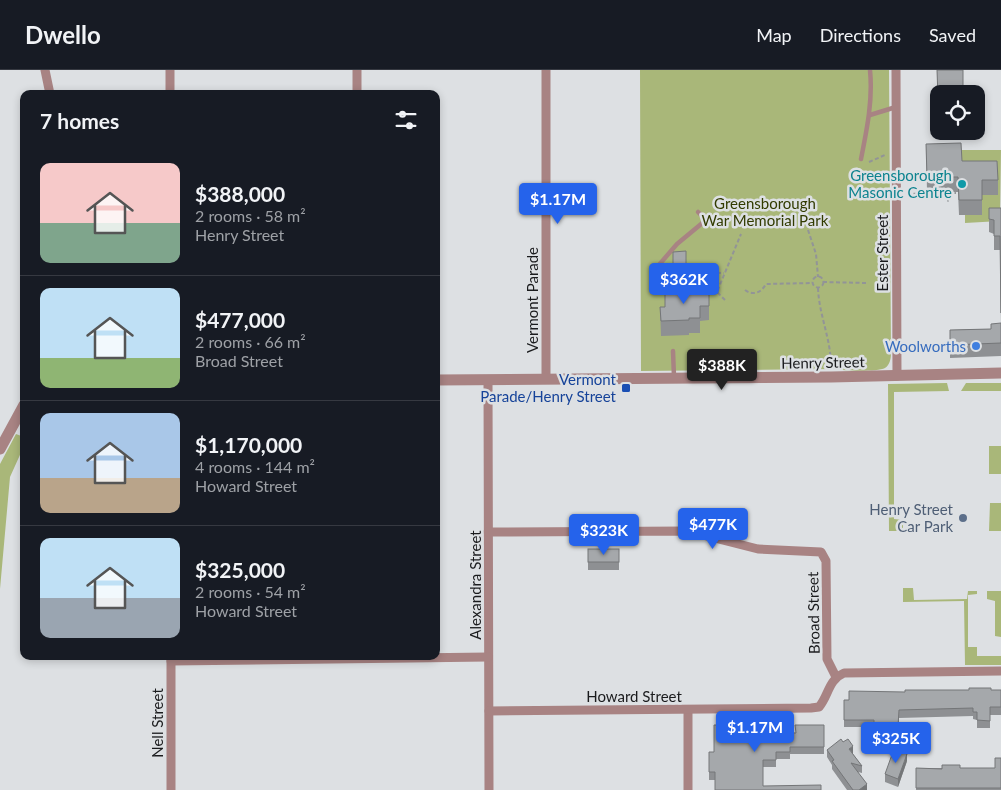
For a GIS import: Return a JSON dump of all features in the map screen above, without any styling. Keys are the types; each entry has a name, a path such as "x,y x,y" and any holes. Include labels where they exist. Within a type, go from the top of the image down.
{"street":[{"path":"45,70 49,90"},
{"path":"170,70 170,90"},
{"path":"357,70 357,90"},
{"name":"Vermont Parade","path":"546,70 546,379"},
{"name":"Ester Street","path":"896,70 897,376"},
{"name":"Henry Street","path":"440,380 674,379 1001,373"},
{"name":"Alexandra Street","path":"488,380 489,790"},
{"path":"0,449 20,412"},
{"name":"Broad Street","path":"488,532 687,531 758,549 821,552 826,561 827,659 836,677"},
{"path":"440,658 488,658"},
{"name":"Nell Street","path":"171,660 171,790"},
{"path":"836,677 849,673 1001,671"},
{"name":"Howard Street","path":"488,711 816,708 822,704 836,677"},
{"path":"688,710 688,790"}],"lane":[{"path":"861,159 870,114 870,70"},
{"path":"870,114 896,107"},
{"path":"698,212 715,225"},
{"path":"654,288 658,266 677,244 706,220"},
{"path":"673,351 674,379"}],"path":[{"path":"866,163 881,156 895,153"},
{"path":"908,194 956,192"},
{"path":"948,193 948,202"},
{"path":"808,230 816,254 818,277"},
{"path":"717,292 741,234"},
{"path":"686,271 724,273"},
{"path":"818,277 822,278 823,282"},
{"path":"812,283 814,278 818,277"},
{"path":"823,282 866,283"},
{"path":"818,288 822,286 823,282"},
{"path":"745,290 750,294 757,293 763,290 766,284 812,283 818,288"},
{"path":"818,288 819,306 826,328 831,359 831,377"},
{"path":"701,293 717,292 725,300"}],"green space":[{"name":"Greensborough War Memorial Park","path":"640,70 889,70 891,353 887,367 861,371 835,369 641,371"},
{"path":"954,150 1001,150 1000,221 965,223 965,215 982,215 982,195 997,195 962,175"},
{"path":"947,383 949,391 894,392 894,519 903,520 903,531 889,531 888,384"},
{"path":"966,383 1001,383 1001,391 961,391"},
{"path":"16,434 20,436 20,455 10,477 0,589 0,464"},
{"path":"989,446 1001,446 1001,474 989,474"},
{"path":"990,503 1001,503 1001,531 989,531"},
{"path":"903,588 913,588 914,600 967,599 968,591 977,591 977,594 968,595 968,647 977,647 977,656 1001,656 1001,665 965,665 964,601 903,602"},
{"path":"987,591 1001,591 1001,637 995,636 995,601 987,599"}],"building":[{"path":"937,70 963,70 963,85 938,85"},
{"path":"961,143 962,161 997,161 998,180 982,180 982,200 959,200 958,177 927,177 926,144"},
{"path":"989,208 1001,208 1001,313 1000,236 994,236 994,220 989,219"},
{"path":"686,251 686,264 694,264 694,273 660,274 660,265 673,264 673,252"},
{"path":"709,289 709,306 700,306 700,318 661,321 660,307 665,307 665,291"},
{"path":"1001,323 1001,343 950,345 950,330 991,329 991,324"},
{"path":"588,549 619,549 619,562 588,562"},
{"path":"969,688 1001,690 1001,707 990,707 990,721 977,720 977,712 973,712 973,708 899,710 898,726 892,726 892,733 874,733 874,720 844,720 844,700 849,700 849,691 905,692 905,690 969,690"},
{"path":"721,718 755,719 755,722 765,722 765,732 796,733 795,725 824,725 824,747 790,747 790,752 776,752 776,760 763,760 763,786 821,785 821,790 715,790 715,772 709,772 709,752 714,752 714,725 721,725"},
{"path":"841,739 843,742 848,739 853,746 849,749 862,766 851,763 867,784 859,790 853,790 832,761 834,760 827,750"},
{"path":"894,749 907,754 898,779 885,774"},
{"path":"995,758 1001,758 1001,788 916,788 916,768 942,769 942,765 960,765 960,768 995,768"}],"place":[{"name":"Greensborough Masonic Centre","path":"962,184"},
{"name":"Woolworths","path":"976,346"},
{"name":"Vermont Parade/Henry Street","path":"626,388"},
{"name":"Henry Street Car Park","path":"963,518"}]}
